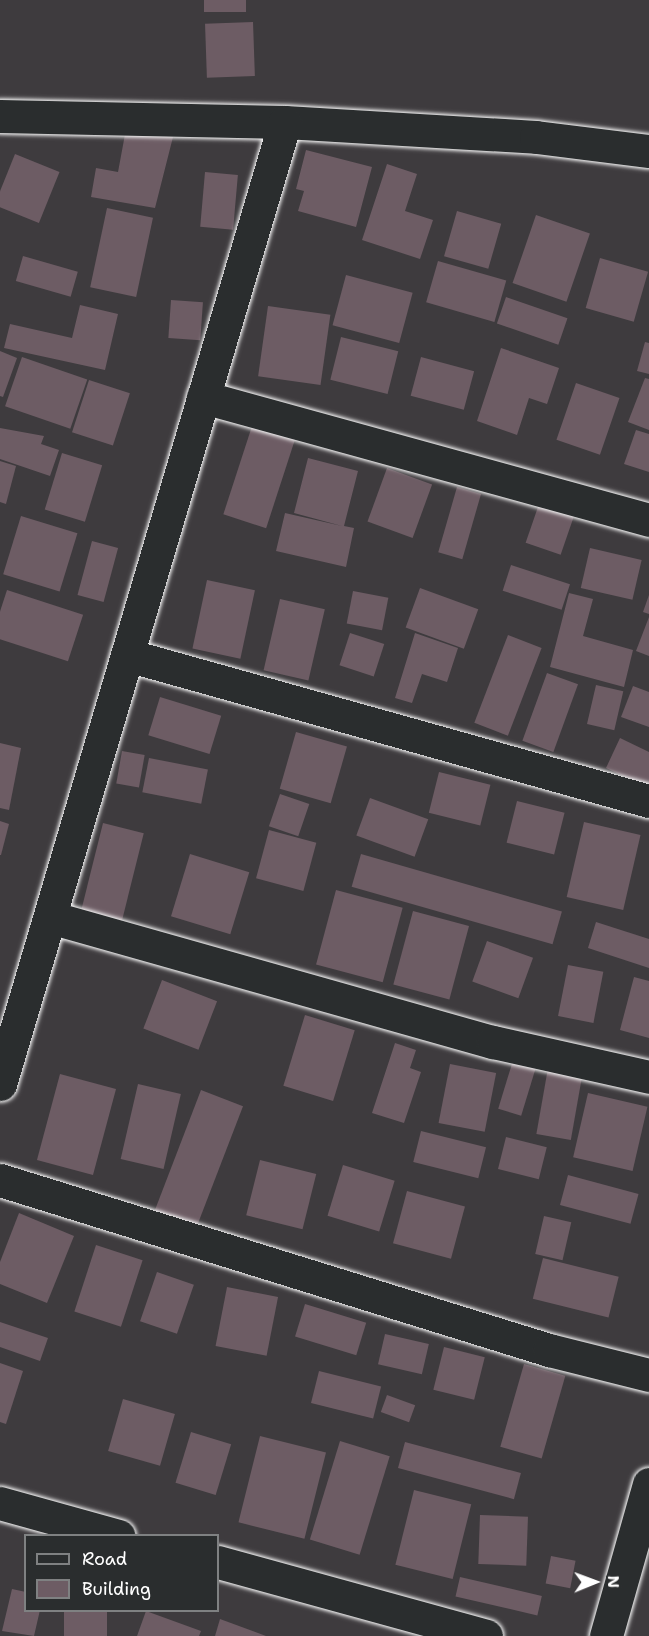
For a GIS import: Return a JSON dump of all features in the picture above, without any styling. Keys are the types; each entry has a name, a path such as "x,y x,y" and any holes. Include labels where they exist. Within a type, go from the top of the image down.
{"street":[{"path":"0,116 285,122 536,137 649,151"},
{"path":"0,1084 285,122"},
{"path":"203,397 649,520"},
{"path":"127,655 649,801"},
{"path":"50,917 493,1042 649,1077"},
{"path":"0,1180 549,1350 649,1375"},
{"path":"606,1636 649,1484"},
{"path":"0,1503 112,1534"},
{"path":"219,1562 486,1636"}],"building":[{"path":"204,0 246,0 246,12 204,12"},
{"path":"253,22 255,76 207,78 205,24"},
{"path":"126,129 173,137 155,208 91,197 96,168 118,172"},
{"path":"306,150 372,167 356,227 298,211 304,191 296,189"},
{"path":"15,154 60,172 39,223 0,207 0,191"},
{"path":"387,164 417,174 405,211 433,220 420,259 362,240"},
{"path":"205,172 238,175 233,230 200,227"},
{"path":"107,208 153,218 136,297 90,287"},
{"path":"457,211 501,224 488,269 444,256"},
{"path":"536,215 590,234 566,302 513,283"},
{"path":"23,256 78,272 71,297 16,281"},
{"path":"600,258 648,272 634,322 586,308"},
{"path":"438,261 506,281 494,322 426,302"},
{"path":"346,275 413,293 399,343 333,325"},
{"path":"506,297 567,318 558,345 497,323"},
{"path":"171,300 203,302 200,340 168,338"},
{"path":"80,305 118,314 105,370 4,348 10,324 72,338"},
{"path":"268,306 330,315 321,385 258,376"},
{"path":"341,337 398,351 388,394 330,380"},
{"path":"645,342 649,343 649,374 637,371"},
{"path":"501,348 559,368 547,404 529,398 517,435 477,421"},
{"path":"0,351 17,358 3,397 0,396"},
{"path":"22,357 87,379 70,429 5,406"},
{"path":"421,357 474,371 464,410 411,396"},
{"path":"645,378 649,379 649,430 628,422"},
{"path":"89,380 130,393 113,446 72,432"},
{"path":"576,383 619,398 600,455 556,440"},
{"path":"253,423 296,437 266,528 223,514"},
{"path":"0,428 44,436 41,444 59,450 50,476 0,459"},
{"path":"636,430 649,434 649,472 624,464"},
{"path":"62,453 102,465 85,522 45,509"},
{"path":"308,458 358,471 344,526 354,528 346,567 276,551 285,513 342,526 294,513"},
{"path":"0,461 16,466 6,504 0,502"},
{"path":"387,468 432,484 413,538 368,522"},
{"path":"457,487 481,494 462,559 438,552"},
{"path":"539,504 574,516 561,555 526,543"},
{"path":"21,516 77,533 60,592 3,574"},
{"path":"92,541 118,548 104,602 78,595"},
{"path":"590,548 642,560 632,600 581,588"},
{"path":"511,565 570,584 562,610 503,591"},
{"path":"207,580 255,590 240,659 192,648"},
{"path":"420,588 478,609 464,649 406,627"},
{"path":"7,590 83,615 68,661 0,639 0,612"},
{"path":"353,591 388,598 382,630 347,623"},
{"path":"569,593 593,599 583,636 633,650 624,687 550,667"},
{"path":"649,595 649,614 643,612"},
{"path":"280,599 325,609 308,680 264,670"},
{"path":"649,617 649,656 636,651"},
{"path":"350,633 384,644 374,676 339,665"},
{"path":"415,633 458,648 447,682 422,674 412,703 395,698"},
{"path":"508,635 542,648 508,736 474,723"},
{"path":"547,673 578,684 553,752 522,741"},
{"path":"596,685 623,691 614,730 587,724"},
{"path":"633,686 649,692 649,727 621,717"},
{"path":"160,697 221,716 210,754 148,735"},
{"path":"296,732 347,747 331,803 280,789"},
{"path":"620,738 649,752 649,788 606,768"},
{"path":"0,743 21,748 9,810 0,808"},
{"path":"122,751 145,755 139,787 116,783"},
{"path":"149,758 208,769 201,804 142,792"},
{"path":"439,772 490,785 480,826 429,813"},
{"path":"280,794 309,804 298,836 269,826"},
{"path":"370,798 428,819 415,857 356,836"},
{"path":"517,801 565,813 554,855 507,843"},
{"path":"0,821 9,824 1,855 0,855"},
{"path":"584,822 641,835 623,910 567,897"},
{"path":"103,823 144,833 120,930 79,920"},
{"path":"269,830 316,843 303,891 256,878"},
{"path":"190,854 249,872 230,934 171,916"},
{"path":"361,854 562,912 553,944 352,887"},
{"path":"336,890 403,908 383,982 316,964"},
{"path":"413,911 469,926 449,999 393,984"},
{"path":"596,922 649,939 649,968 588,948"},
{"path":"487,941 533,958 518,998 472,981"},
{"path":"568,965 603,972 593,1023 558,1016"},
{"path":"634,977 649,981 649,1038 620,1030"},
{"path":"162,980 217,1001 198,1050 143,1029"},
{"path":"305,1015 355,1030 333,1101 283,1086"},
{"path":"395,1043 416,1050 410,1068 421,1072 404,1123 372,1113"},
{"path":"514,1057 537,1064 521,1116 498,1109"},
{"path":"450,1064 496,1073 485,1132 439,1123"},
{"path":"548,1068 582,1074 571,1140 536,1134"},
{"path":"60,1074 116,1089 93,1175 37,1160"},
{"path":"138,1084 181,1094 164,1169 121,1159"},
{"path":"201,1090 243,1106 197,1227 155,1210"},
{"path":"588,1093 647,1107 633,1171 573,1157"},
{"path":"421,1131 486,1147 478,1178 413,1162"},
{"path":"506,1137 547,1147 539,1179 498,1169"},
{"path":"260,1160 316,1174 302,1229 246,1215"},
{"path":"343,1165 395,1181 379,1231 328,1216"},
{"path":"568,1175 639,1194 630,1224 560,1205"},
{"path":"407,1191 465,1207 451,1259 393,1243"},
{"path":"19,1213 74,1236 47,1303 0,1284 0,1262"},
{"path":"544,1216 571,1222 563,1260 535,1254"},
{"path":"96,1245 143,1260 121,1327 74,1312"},
{"path":"543,1258 619,1277 609,1318 533,1299"},
{"path":"157,1272 194,1285 177,1334 140,1321"},
{"path":"227,1287 278,1297 267,1356 216,1346"},
{"path":"305,1304 366,1323 356,1355 295,1337"},
{"path":"0,1322 48,1338 40,1361 0,1347"},
{"path":"385,1334 429,1344 422,1374 378,1364"},
{"path":"444,1347 485,1357 474,1400 433,1390"},
{"path":"0,1363 23,1371 6,1424 0,1422"},
{"path":"524,1364 565,1376 542,1459 500,1447"},
{"path":"319,1371 381,1386 373,1419 311,1403"},
{"path":"387,1395 415,1405 409,1422 381,1412"},
{"path":"123,1399 175,1414 160,1466 108,1451"},
{"path":"191,1432 231,1444 216,1495 176,1483"},
{"path":"260,1436 326,1452 304,1539 238,1522"},
{"path":"340,1441 390,1456 360,1555 310,1539"},
{"path":"405,1442 521,1473 514,1499 398,1468"},
{"path":"414,1490 471,1504 453,1579 395,1565"},
{"path":"480,1515 528,1517 526,1566 478,1564"},
{"path":"551,1556 576,1561 570,1588 546,1583"},
{"path":"460,1577 542,1596 537,1615 456,1596"},
{"path":"12,1589 24,1592 24,1612 40,1612 34,1636 2,1631"},
{"path":"64,1612 107,1612 107,1636 64,1636"},
{"path":"146,1612 201,1631 199,1636 137,1636"},
{"path":"220,1619 266,1636 215,1636"}]}
